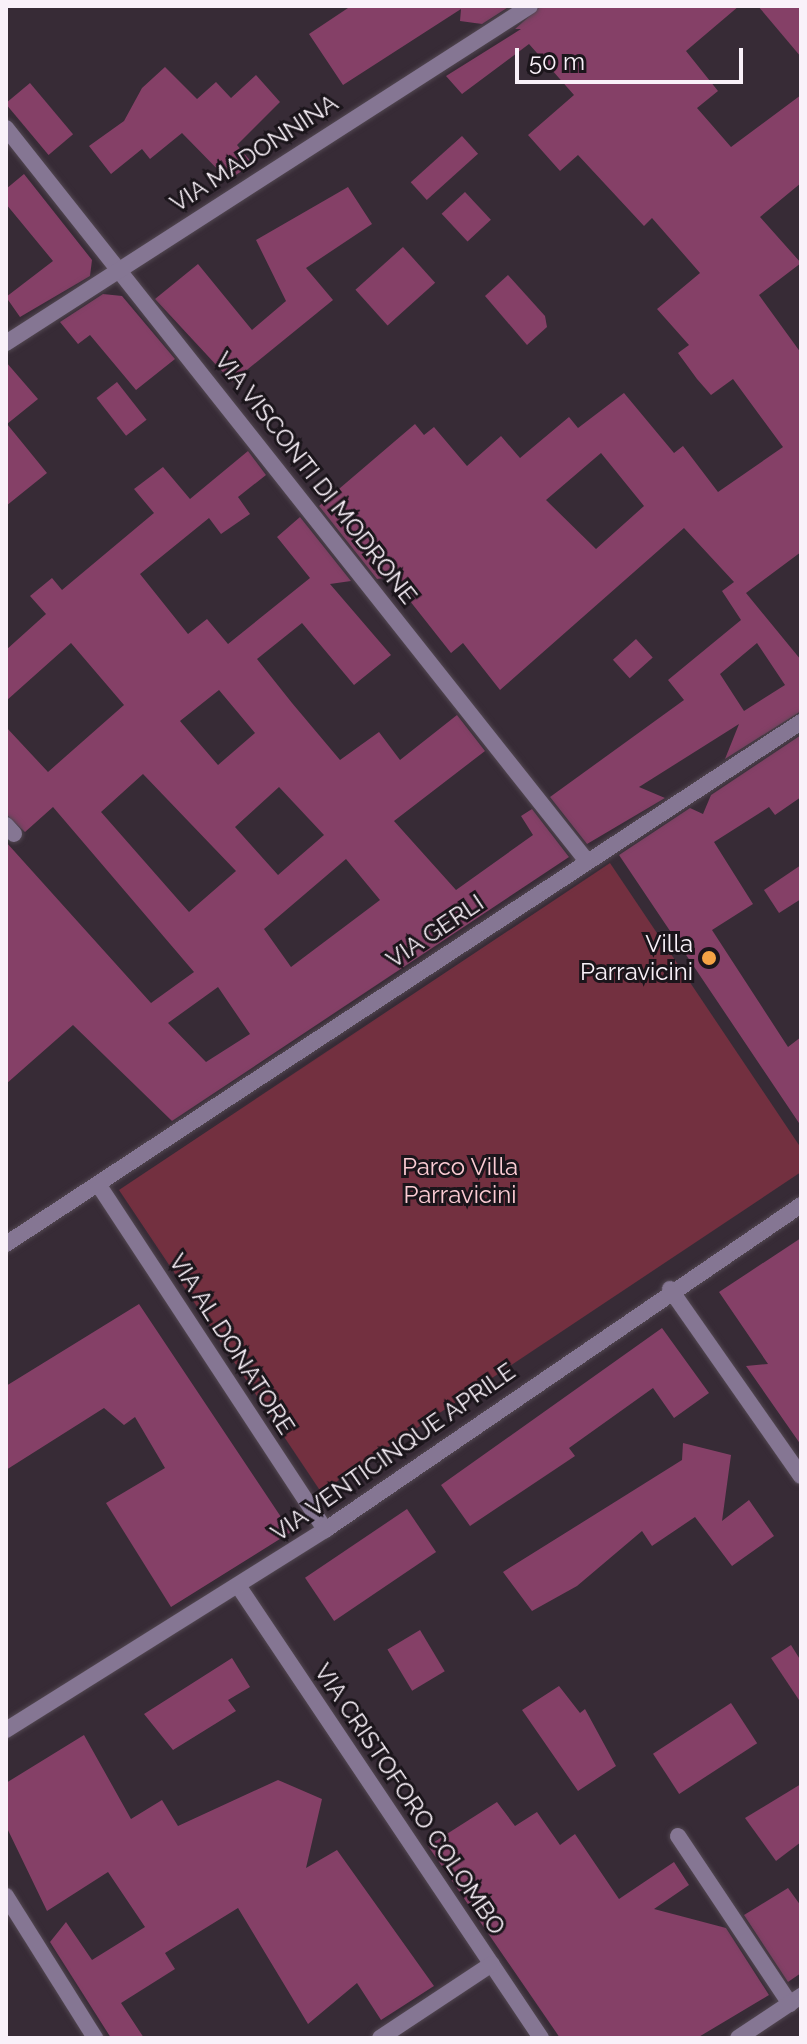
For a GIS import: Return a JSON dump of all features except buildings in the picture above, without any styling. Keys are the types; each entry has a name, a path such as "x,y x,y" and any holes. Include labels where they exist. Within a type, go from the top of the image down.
{"street":[{"name":"VIA MADONNINA","path":"6,343 530,6"},
{"name":"VIA VISCONTI DI MODRONE","path":"6,128 586,860"},
{"name":"VIA GERLI","path":"6,1244 586,860 801,722"},
{"name":"VIA AL DONATORE","path":"98,1184 325,1530"},
{"name":"VIA VENTICINQUE APRILE","path":"6,1730 239,1587 670,1289 801,1205"},
{"path":"670,1289 801,1476"},
{"name":"VIA CRISTOFORO COLOMBO","path":"239,1587 541,2038"},
{"path":"678,1836 795,2000 738,2038"},
{"path":"6,1896 95,2038"},
{"path":"380,2038 492,1964"}],"green space":[{"name":"Parco Villa Parravicini","path":"610,863 801,1148 801,1172 321,1492 119,1190"}],"place":[{"name":"Villa Parravicini","path":"709,958"}]}
